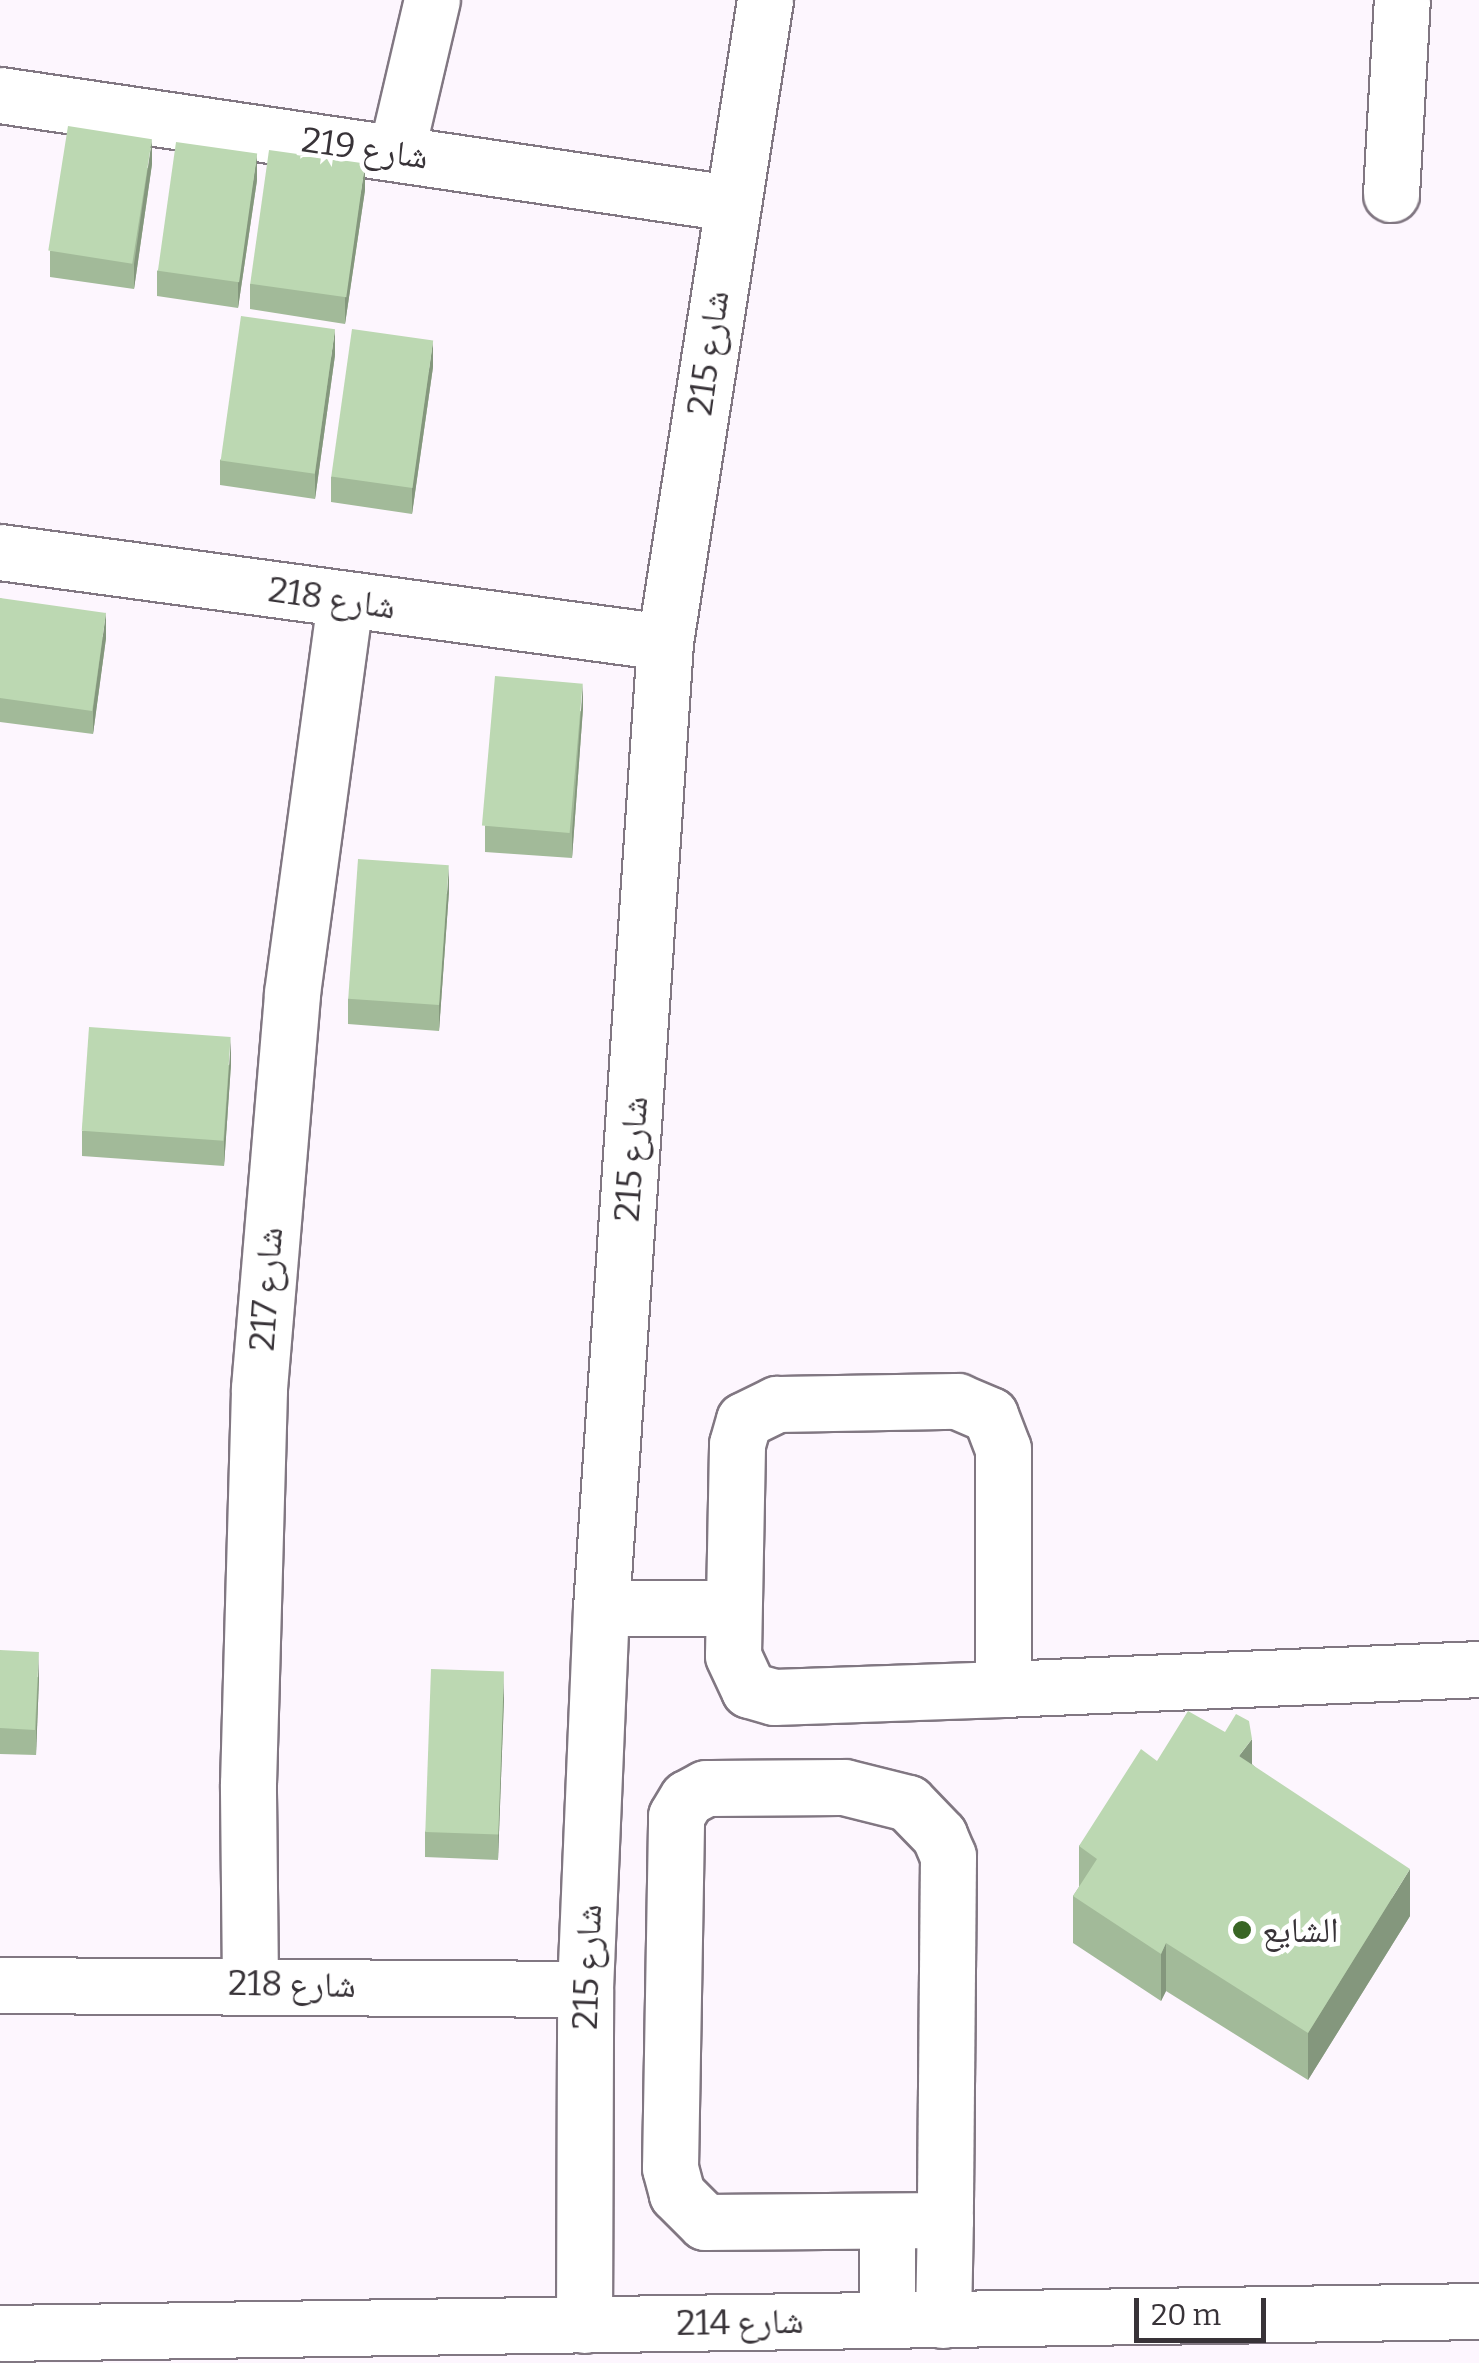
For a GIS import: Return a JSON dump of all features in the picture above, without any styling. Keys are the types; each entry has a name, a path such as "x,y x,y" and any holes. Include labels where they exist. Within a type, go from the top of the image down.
{"street":[{"path":"396,153 432,0"},
{"name":"شارع 215","path":"584,2325 585,1989 601,1608 665,642 730,203 765,0"},
{"path":"1391,194 1402,0"},
{"name":"شارع 219","path":"0,95 730,203"},
{"name":"شارع 218","path":"0,552 665,642"},
{"name":"شارع 217","path":"250,1983 248,1745 259,1388 292,993 345,600"},
{"path":"1003,1689 1000,1431 975,1404 870,1401 753,1411 738,1444 734,1668 761,1695 1003,1689 1479,1670"},
{"path":"601,1608 733,1608"},
{"path":"942,2320 945,2220 952,1878 939,1835 908,1804 866,1788 696,1792 680,1806 675,1826 670,2168 676,2194 694,2215 718,2226 945,2220"},
{"name":"شارع 218","path":"0,1986 250,1983 585,1989"},
{"path":"887,2221 887,2320"},
{"name":"شارع 214","path":"0,2333 942,2320 1034,2341 1479,2311"}],"building":[{"path":"68,126 152,139 132,264 48,250"},
{"path":"176,142 257,153 239,282 158,271"},
{"path":"269,150 365,163 346,297 250,284"},
{"path":"241,316 335,329 315,474 221,461"},
{"path":"352,329 433,340 412,488 331,477"},
{"path":"0,598 106,613 92,711 0,698"},
{"path":"495,676 583,684 570,833 482,825"},
{"path":"358,859 449,865 439,1005 348,999"},
{"path":"89,1027 231,1037 223,1141 82,1131"},
{"path":"0,1650 39,1652 35,1730 0,1728"},
{"path":"431,1669 504,1672 498,1834 425,1832"},
{"name":"الشايع","path":"1188,1711 1225,1732 1236,1714 1249,1721 1252,1739 1239,1756 1410,1869 1308,2033 1166,1943 1161,1954 1073,1896 1097,1859 1079,1846 1141,1749 1157,1761"}],"place":[{"name":"الشايع","path":"1242,1930"}]}
